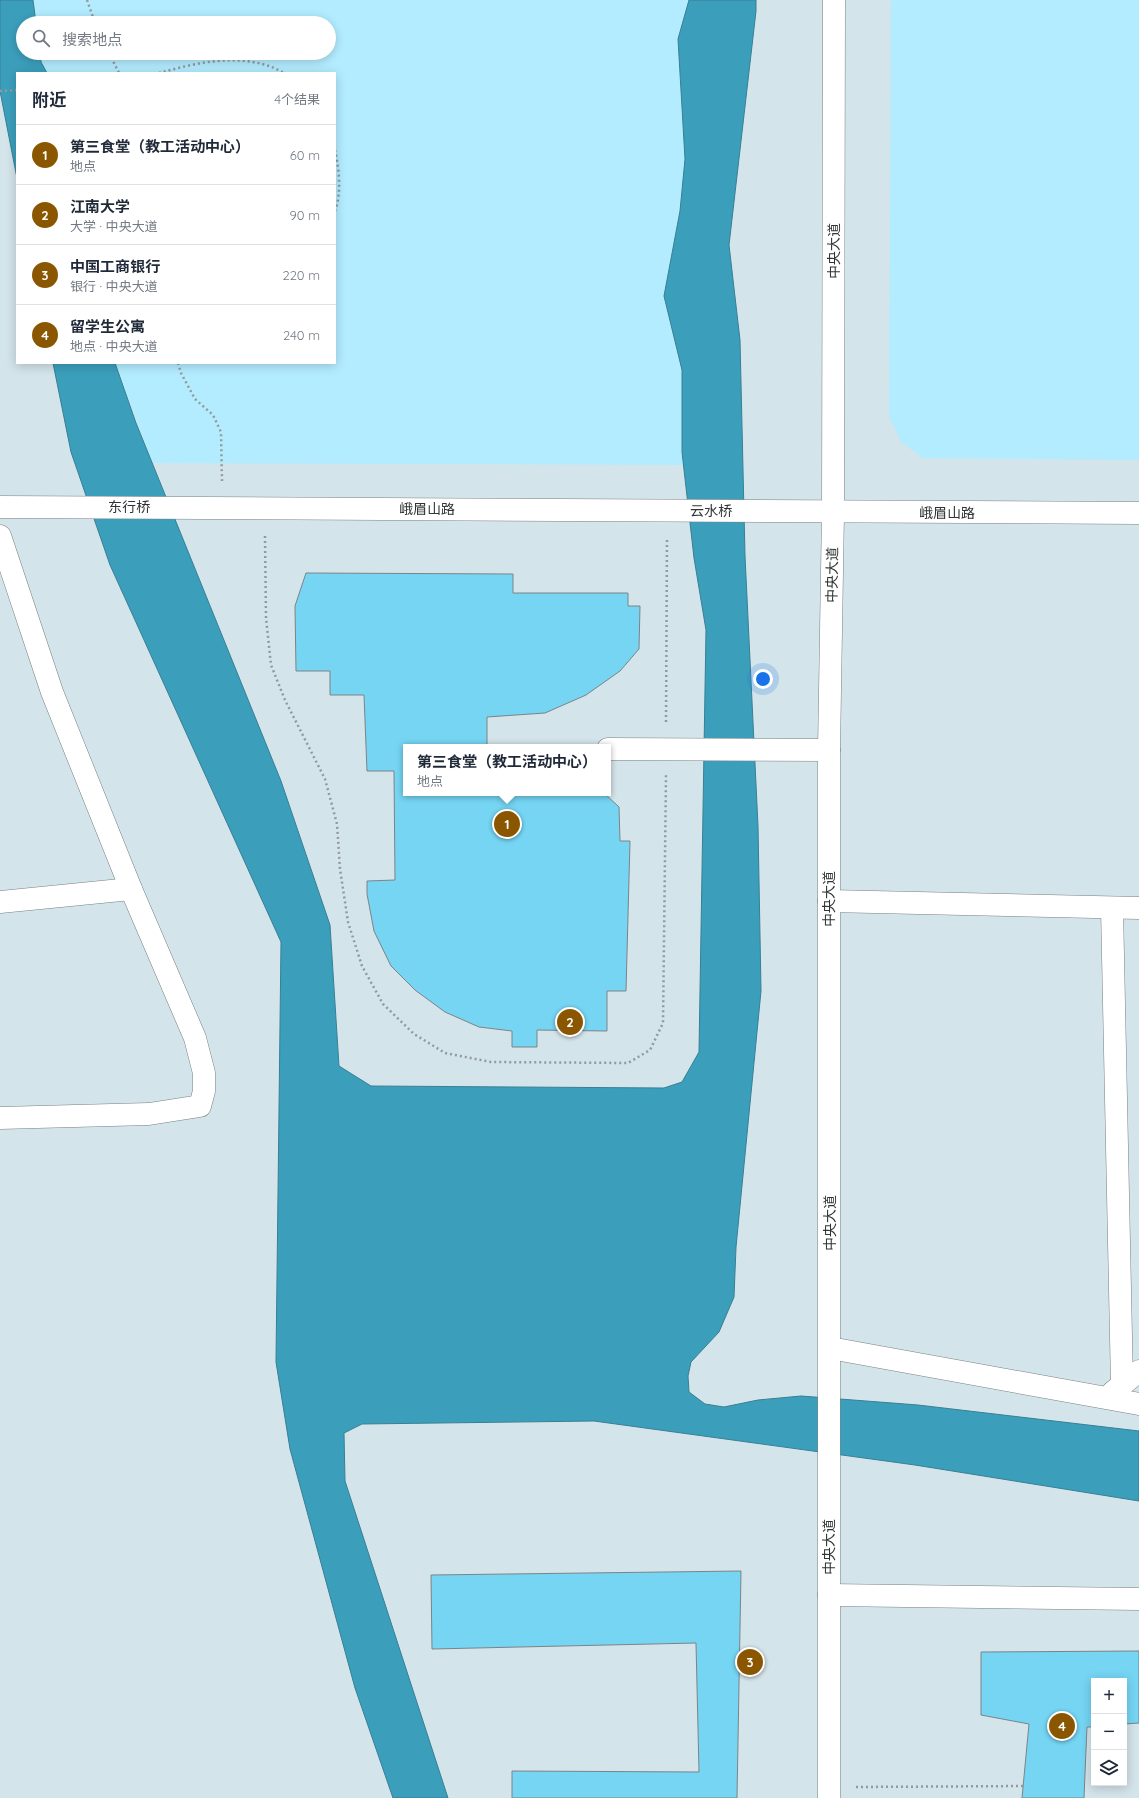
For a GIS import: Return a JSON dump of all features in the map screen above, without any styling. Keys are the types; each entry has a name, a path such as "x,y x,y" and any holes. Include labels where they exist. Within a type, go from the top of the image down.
{"street":[{"name":"中央大道","path":"829,1793 829,750 833,512 834,0"},
{"name":"东行桥","path":"0,508 188,508"},
{"name":"峨眉山路","path":"188,508 667,511"},
{"name":"云水桥","path":"667,511 756,512"},
{"name":"峨眉山路","path":"756,512 1139,513"},
{"path":"0,536 52,692 131,889 195,1038 204,1073 204,1091 200,1106 149,1114 0,1118"},
{"path":"611,749 829,750"},
{"path":"0,902 131,889"},
{"path":"829,901 1139,908"},
{"path":"1112,908 1114,1391"},
{"path":"830,1348 1114,1391 1139,1404"},
{"path":"1114,1391 1139,1371"},
{"path":"830,1595 1139,1599"}],"path":[{"path":"87,0 93,16"},
{"path":"112,60 118,72"},
{"path":"164,72 214,61 249,61 281,72"},
{"path":"0,91 16,90"},
{"path":"336,156 339,172 338,204 336,209"},
{"path":"178,364 181,373 195,399 213,415 221,432 222,508"},
{"path":"265,508 266,618 271,665 285,700 325,779 337,824 340,869 348,922 362,966 383,1004 414,1034 445,1053 491,1062 628,1063 650,1050 663,1023 667,511"},
{"path":"829,1793 1024,1786"}],"shaded area":[{"path":"0,0 1139,0 1139,1798 0,1798"},
{"path":"0,0 33,0 35,16 16,16 16,60 41,60 46,72 16,72 16,173 0,91"},
{"path":"33,0 689,0 678,39 685,159 680,211 664,296 682,370 684,465 152,463 115,364 336,364 336,72 46,72 41,60 336,60 336,16 35,16"},
{"path":"689,0 756,0 756,11 729,245 740,340 745,556 758,826 761,991 736,1247 734,1297 719,1332 691,1362 688,1376 689,1392 705,1404 724,1407 758,1400 801,1396 918,1405 1139,1431 1139,1501 915,1465 594,1421 362,1424 344,1433 345,1481 448,1798 393,1798 355,1688 290,1449 276,1362 281,942 110,565 71,452 53,364 115,364 136,423 281,781 330,925 339,1066 371,1086 664,1088 682,1082 699,1052 706,630 694,558 682,452 682,370 664,296 680,211 685,159 678,39"},
{"path":"891,0 1139,0 1139,460 923,458 901,442 889,416"}],"building":[{"path":"306,573 513,574 513,593 628,593 628,606 640,606 639,649 620,671 586,695 545,713 487,717 487,744 403,744 403,796 607,796 619,807 620,841 630,841 626,991 607,991 607,1031 537,1030 537,1047 512,1047 512,1031 479,1027 445,1012 415,990 391,966 374,931 367,894 367,881 395,880 394,771 367,771 364,695 330,695 330,671 296,671 295,606"},
{"path":"741,1571 737,1798 512,1798 512,1771 699,1772 696,1643 432,1649 431,1575"},
{"path":"1139,1651 1139,1723 1127,1724 1127,1678 1091,1678 1091,1727 1087,1727 1084,1798 1022,1798 1029,1724 981,1715 981,1652"}],"place":[{"name":"第三食堂（教工活动中心）","path":"507,824"},
{"name":"江南大学","path":"570,1022"},
{"name":"中国工商银行","path":"750,1662"},
{"name":"留学生公寓","path":"1062,1726"}]}
